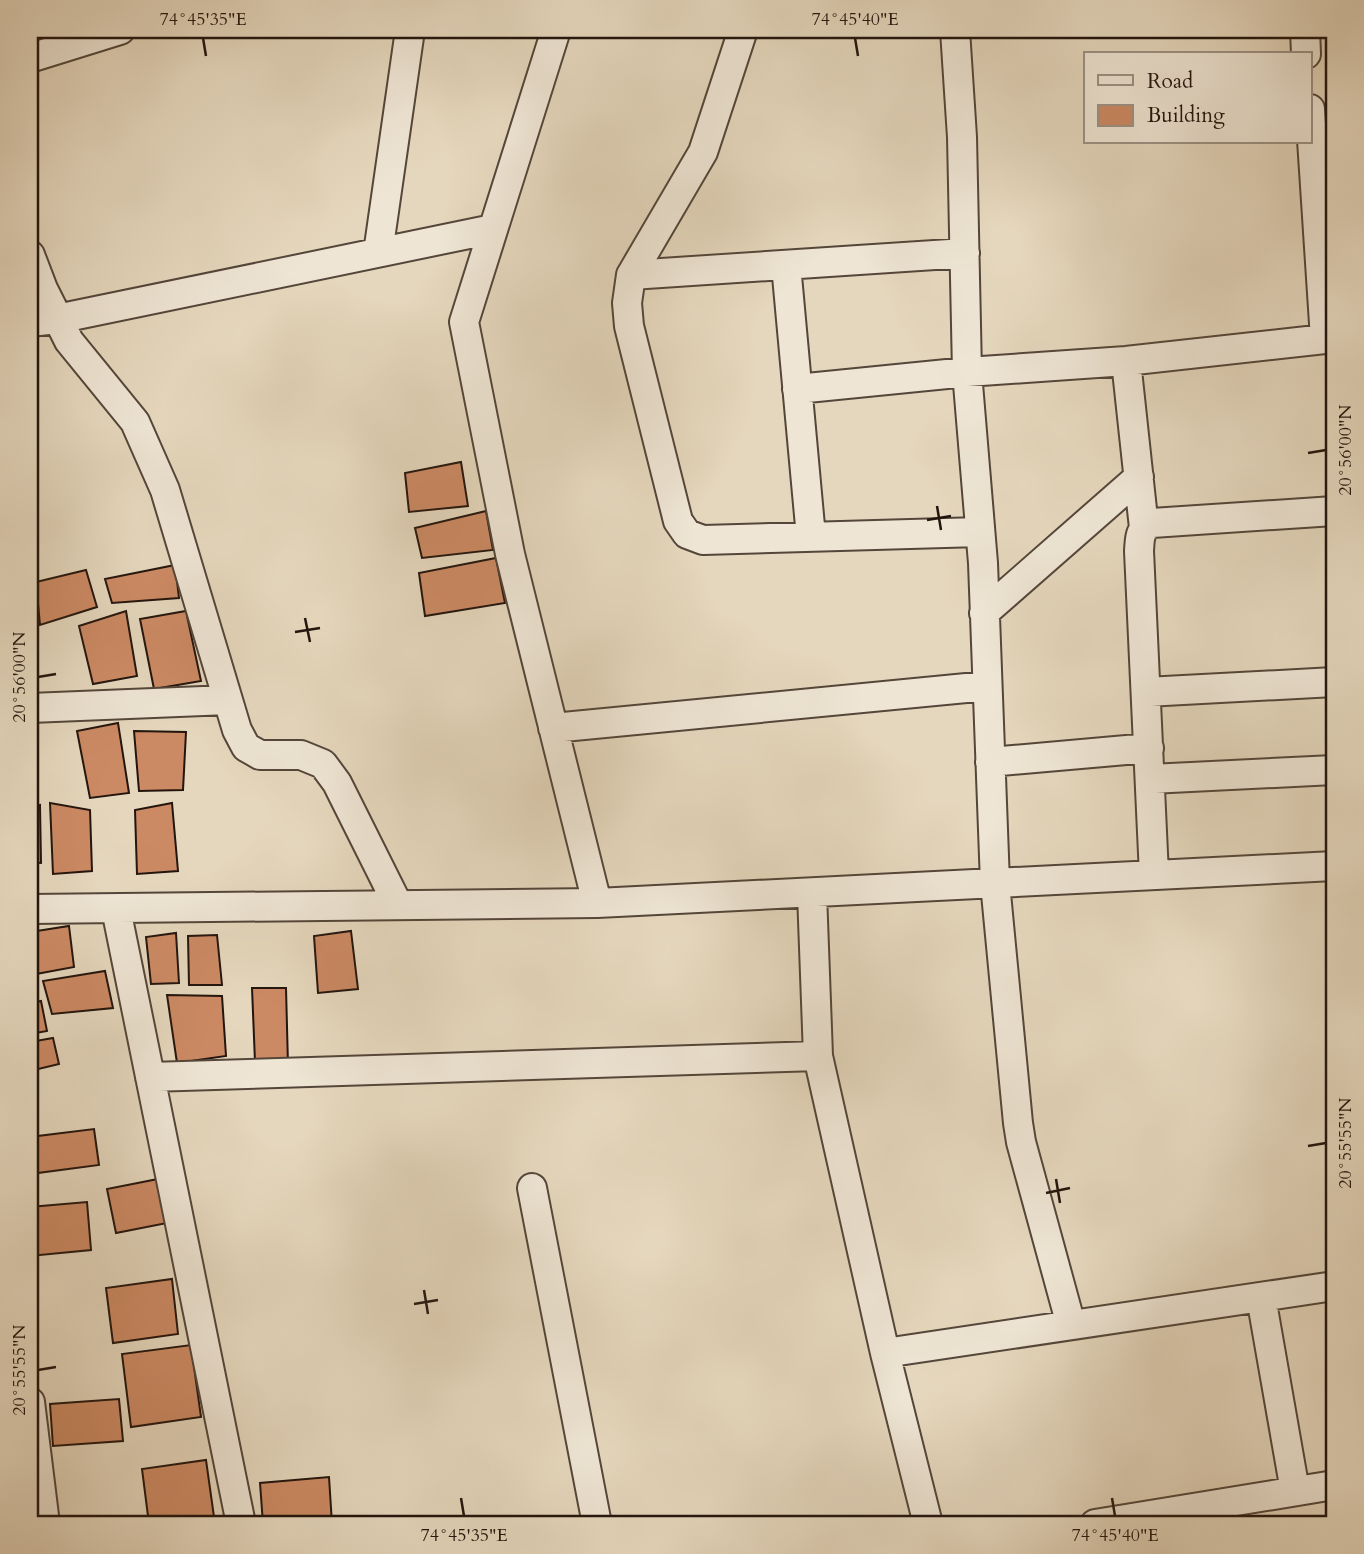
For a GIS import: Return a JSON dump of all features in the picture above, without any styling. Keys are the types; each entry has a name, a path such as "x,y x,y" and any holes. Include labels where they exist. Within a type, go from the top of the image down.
{"street":[{"path":"30,58 120,30"},
{"path":"378,253 410,30"},
{"path":"556,30 464,322 510,554 597,903"},
{"path":"743,30 703,152 631,275 627,303 629,326 678,520 687,534 703,540 980,532"},
{"path":"955,30 962,137 967,372 983,563 995,884 1021,1142 1071,1325"},
{"path":"1305,30 1306,52"},
{"path":"797,389 967,372 1126,361 1330,339 1312,132"},
{"path":"43,320 493,229"},
{"path":"631,275 965,253"},
{"path":"30,255 43,320 69,341 135,422 150,454 165,490 237,730 246,747 260,755 301,755 323,764 337,783 398,905"},
{"path":"786,265 811,537"},
{"path":"1126,361 1144,528 1139,551 1154,875"},
{"path":"984,613 1139,477"},
{"path":"1144,528 1152,523 1334,511"},
{"path":"1146,692 1334,682"},
{"path":"553,728 987,686"},
{"path":"30,708 228,700"},
{"path":"990,762 1149,747"},
{"path":"1150,779 1334,770"},
{"path":"30,909 597,903 1334,866"},
{"path":"812,893 818,1056 885,1353 928,1524"},
{"path":"116,909 240,1524"},
{"path":"150,1077 818,1056"},
{"path":"533,1188 597,1524"},
{"path":"885,1353 1334,1286"},
{"path":"1261,1297 1295,1491"},
{"path":"30,1402 33,1453 45,1524"},
{"path":"1109,1523 1334,1485"}],"building":[{"path":"461,462 468,506 409,512 405,473"},
{"path":"486,511 493,550 422,558 415,528"},
{"path":"496,558 505,603 425,616 419,573"},
{"path":"175,565 179,598 112,603 105,579"},
{"path":"86,570 97,607 40,625 36,582"},
{"path":"126,611 137,676 93,684 79,626"},
{"path":"186,611 201,681 154,689 140,619"},
{"path":"118,723 129,793 90,798 77,731"},
{"path":"134,731 186,732 183,790 139,791"},
{"path":"30,739 35,739 36,795 30,795"},
{"path":"50,803 90,810 92,871 53,874"},
{"path":"172,803 178,871 137,874 135,810"},
{"path":"40,805 41,863 30,862 30,807"},
{"path":"69,926 74,967 36,974 30,932"},
{"path":"351,931 358,989 318,993 314,936"},
{"path":"176,933 179,983 151,984 146,937"},
{"path":"217,935 222,985 189,985 188,936"},
{"path":"105,971 113,1008 52,1014 43,981"},
{"path":"252,988 286,988 288,1065 255,1062"},
{"path":"167,995 222,996 226,1056 177,1063"},
{"path":"41,1001 47,1031 30,1034 30,1003"},
{"path":"53,1038 59,1064 30,1071 30,1042"},
{"path":"94,1129 99,1165 30,1174 30,1137"},
{"path":"158,1179 167,1223 116,1233 107,1189"},
{"path":"87,1202 91,1250 30,1256 30,1207"},
{"path":"172,1279 178,1334 113,1343 106,1288"},
{"path":"191,1345 201,1417 131,1427 122,1354"},
{"path":"119,1399 123,1441 53,1446 50,1404"},
{"path":"206,1460 215,1524 149,1524 142,1469"},
{"path":"329,1477 332,1524 263,1524 260,1483"}]}
